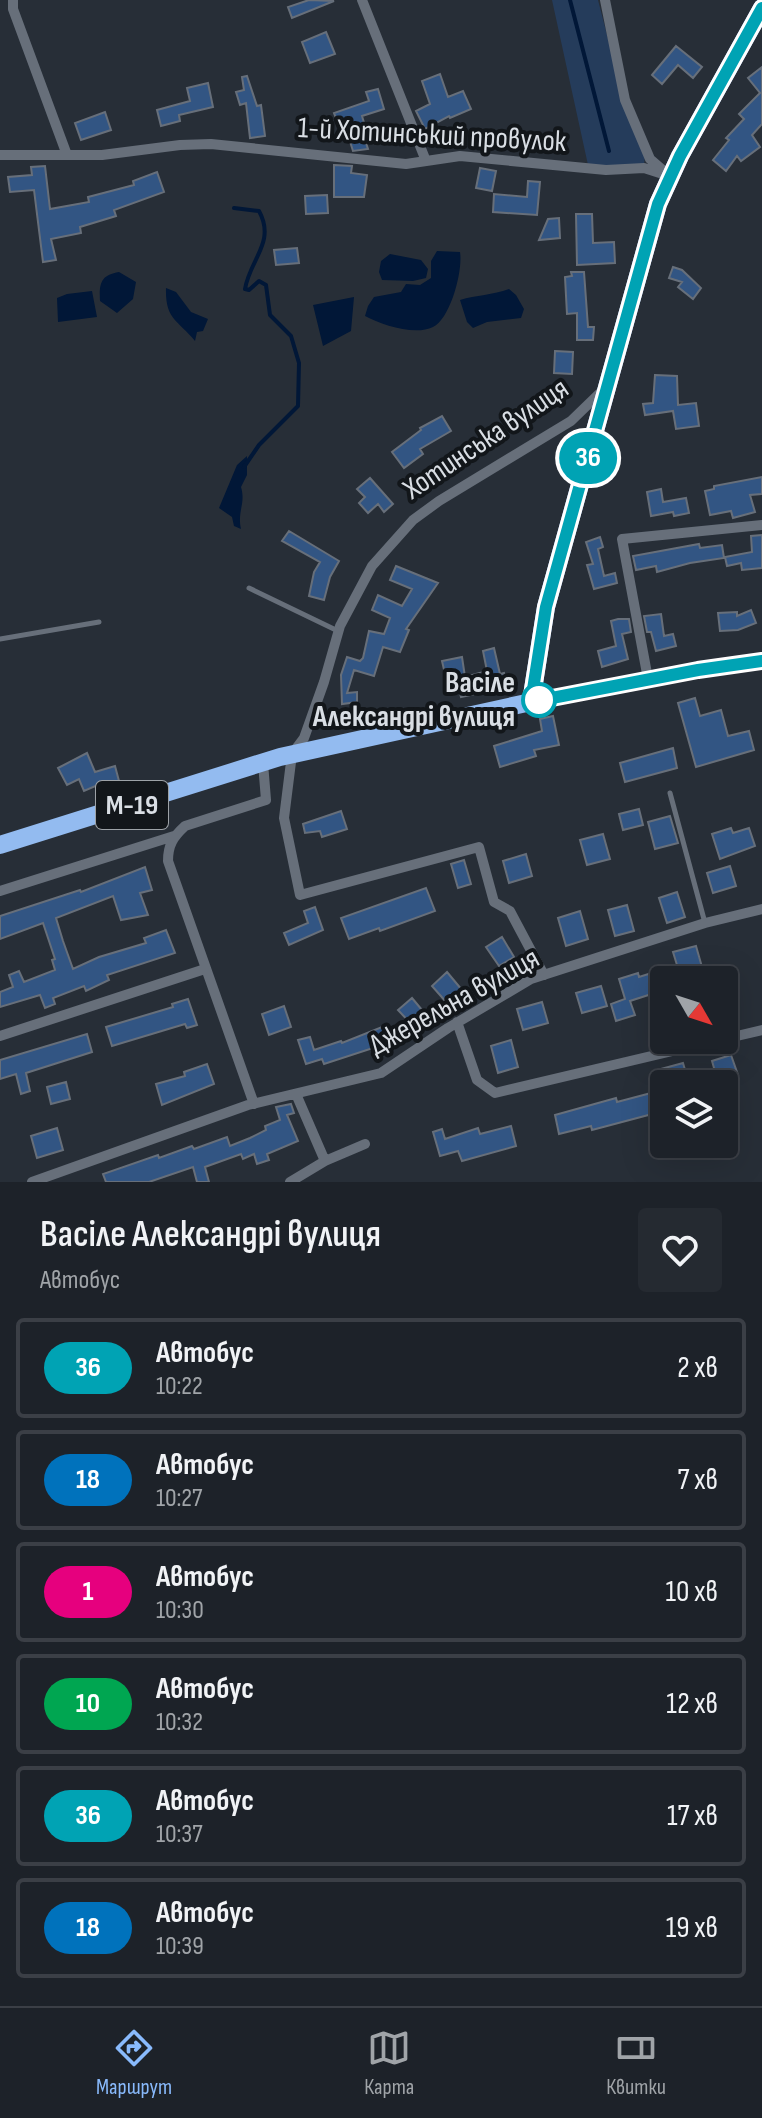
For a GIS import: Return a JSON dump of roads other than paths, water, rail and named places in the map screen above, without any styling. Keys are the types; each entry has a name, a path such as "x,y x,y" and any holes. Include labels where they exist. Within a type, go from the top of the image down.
{"highway":[{"name":"Хотинська вулиця","path":"531,702 546,607 658,204 669,176 762,8"},
{"name":"М-19","path":"0,845 292,754 531,702"}],"main road":[{"path":"531,702 762,661"}],"street":[{"path":"13,0 13,9 67,155"},
{"path":"362,0 426,161"},
{"path":"605,0 625,100 650,159 669,176"},
{"name":"1-й Хотинський провулок","path":"0,155 102,155 211,144 406,164 460,156 606,170 644,168 669,176"},
{"name":"Хотинська вулиця","path":"292,754 304,738 339,632 372,566 413,520 571,421 608,384"},
{"path":"648,679 622,539 762,525"},
{"path":"292,754 284,818 300,895 479,847 494,902 510,911 544,975"},
{"path":"254,1104 168,861 168,849 174,836 185,826 266,800 263,763"},
{"path":"0,891 174,836"},
{"name":"Джерельна вулиця","path":"32,1182 254,1104 381,1073 457,1022 531,979 705,923 762,909"},
{"path":"0,1036 205,969"},
{"path":"457,1022 477,1080 495,1093 659,1054"},
{"path":"738,1035 762,1030"},
{"path":"296,1094 325,1161"},
{"path":"290,1182 325,1161 365,1144"}],"lane":[{"path":"249,588 339,632"},
{"path":"0,639 99,622"},
{"path":"670,793 705,923"}],"waterway":[{"path":"570,0 609,151"},
{"path":"234,208 259,211 265,232 245,289 249,290 259,281 266,285 270,315 291,336 299,363 298,406 259,445 244,467"}],"place":[{"name":"Васіле Александрі вулиця","path":"539,700"}]}
